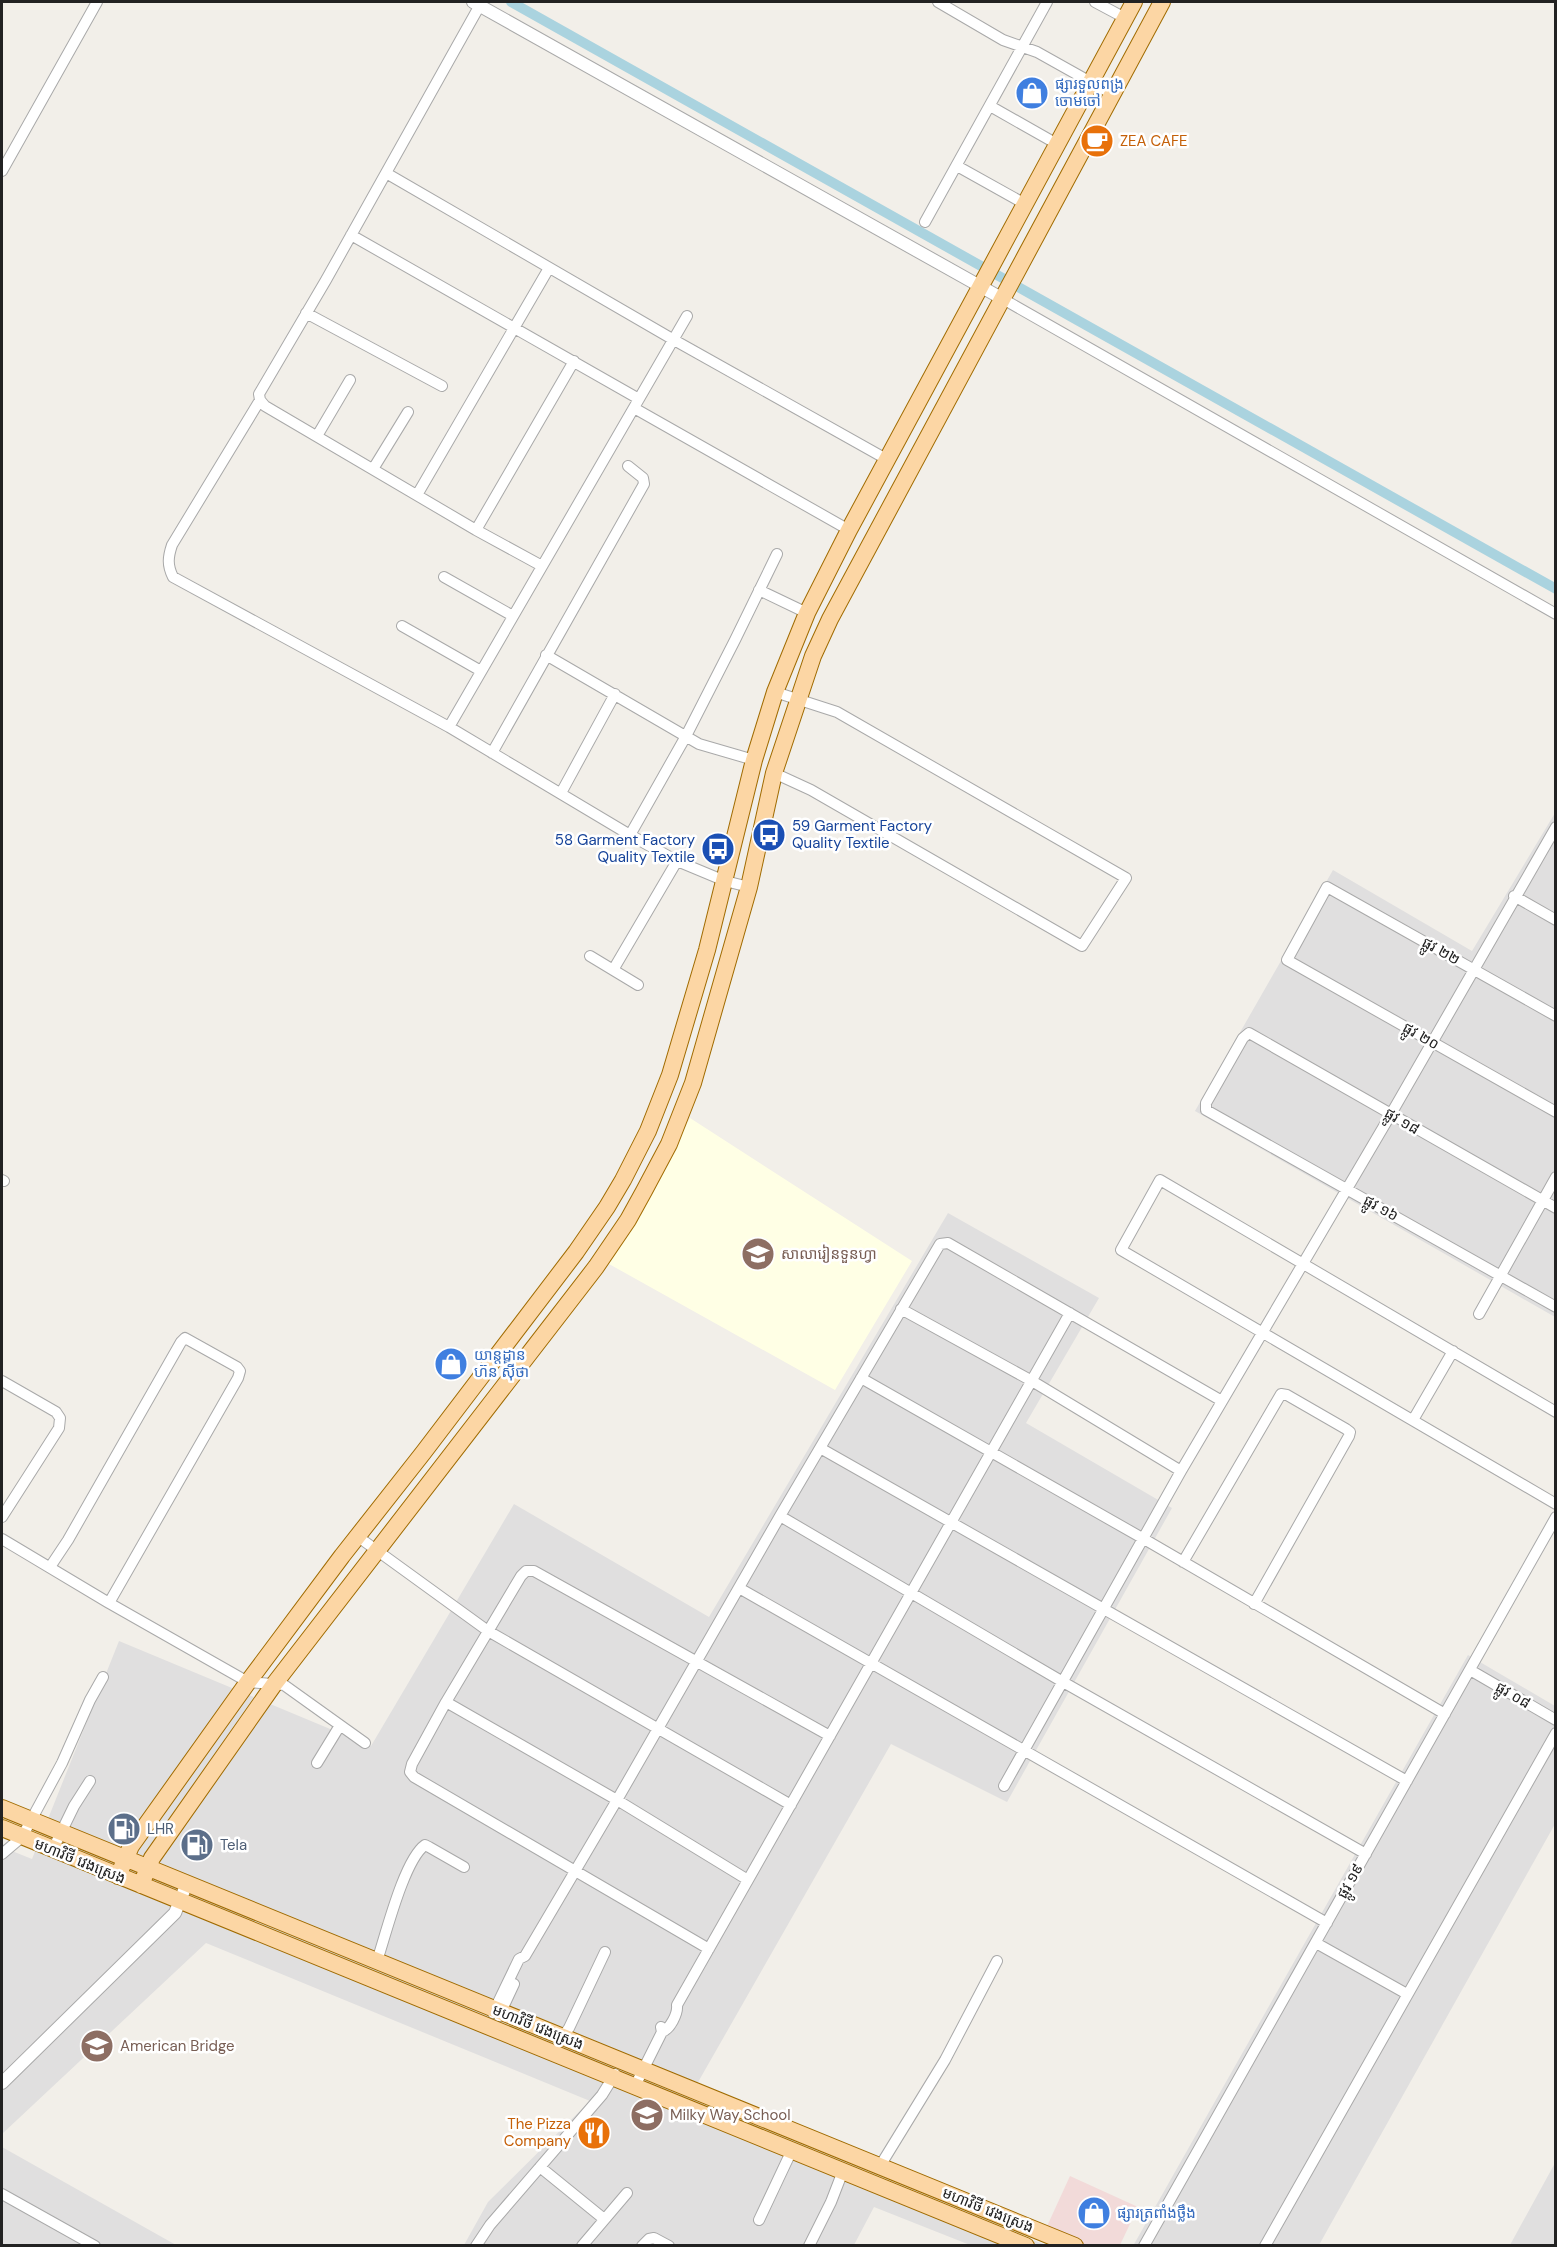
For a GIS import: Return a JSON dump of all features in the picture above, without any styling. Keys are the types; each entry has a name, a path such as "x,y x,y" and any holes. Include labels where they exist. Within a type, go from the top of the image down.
{"main road":[{"path":"118,1876 131,1846 248,1682 357,1536 520,1327 593,1227 623,1180 648,1131 670,1075 708,950 754,760 775,692 807,613 849,530 1134,2"},
{"path":"141,1885 152,1858 275,1683 442,1468 613,1241 644,1191 669,1143 693,1083 749,886 774,773 813,656 830,619 1162,2"},
{"path":"648,1131 669,1143"},
{"path":"593,1227 613,1241"},
{"name":"មហាវិថី វេងស្រេង","path":"2,1808 1075,2246"},
{"name":"មហាវិថី វេងស្រេង","path":"2,1828 843,2171 994,2240 1026,2246"}],"street":[{"path":"2,171 97,2"},
{"path":"938,2 1003,40 1037,52 1112,94"},
{"path":"925,222 1047,2"},
{"path":"1095,2 1125,18"},
{"path":"542,566 476,530 265,406 259,394 386,173 477,3 1009,288 1556,614"},
{"path":"990,106 1057,144"},
{"path":"957,166 1025,204"},
{"path":"386,173 674,340 888,460"},
{"path":"351,235 574,362 636,404 849,530"},
{"path":"417,495 549,268"},
{"path":"306,313 442,386"},
{"path":"449,727 687,316"},
{"path":"476,530 574,362"},
{"path":"317,436 350,380"},
{"path":"260,400 172,545 168,557 168,568 173,577 449,727 677,861 726,881 749,886"},
{"path":"373,469 408,412"},
{"path":"492,753 644,484 643,478 628,466"},
{"path":"630,835 686,736 777,554"},
{"path":"444,577 513,616"},
{"path":"759,590 807,613"},
{"path":"402,626 481,671"},
{"path":"546,655 699,744 754,760"},
{"path":"774,773 811,790 1082,946 1126,878 837,712 775,692"},
{"path":"561,793 615,694"},
{"path":"1004,1786 1181,1471 1391,1114 1556,826"},
{"path":"613,970 677,861"},
{"name":"ផ្លូវ ២២","path":"1287,960 1327,887 1556,1016"},
{"path":"1514,896 1556,920"},
{"path":"590,956 638,985"},
{"name":"ផ្លូវ ២០","path":"1287,960 1556,1112"},
{"name":"ផ្លូវ ១៦","path":"1249,1033 1243,1038 1206,1104 1206,1110 1556,1307"},
{"name":"ផ្លូវ ១៨","path":"1249,1033 1556,1208"},
{"path":"1479,1314 1556,1177"},
{"path":"1556,1412 1160,1180 1121,1250 1556,1504"},
{"path":"491,2028 497,2010 525,1963 525,1956 574,1870 940,1244 948,1243 1222,1401"},
{"path":"901,1309 1032,1381 1181,1471"},
{"path":"635,2086 662,2032 667,2030 677,2010 677,2005 1070,1313"},
{"path":"50,1567 68,1540 181,1342 185,1338 194,1341 228,1361 240,1371 238,1378 109,1603"},
{"path":"1413,1420 1453,1351"},
{"path":"861,1378 1144,1539 1444,1714"},
{"path":"2,1381 56,1412 60,1418 59,1428 2,1517"},
{"path":"1183,1562 1281,1394 1287,1395 1346,1429 1350,1432 1349,1436 1254,1604"},
{"path":"820,1448 1407,1781"},
{"path":"780,1516 1063,1682 1366,1854"},
{"name":"ផ្លូវ ១៩","path":"1144,2246 1556,1517"},
{"path":"357,1536 488,1631 790,1805"},
{"path":"2,1539 248,1682 284,1685 339,1727 365,1743"},
{"path":"709,1949 414,1777 410,1772 412,1764 446,1702 521,1576 526,1571 534,1571 830,1736"},
{"path":"740,1588 1327,1923"},
{"name":"ផ្លូវ ០៨","path":"1470,1670 1556,1720"},
{"path":"2,1854 22,1837 62,1763 90,1700 103,1677"},
{"path":"446,1702 617,1800 748,1880"},
{"path":"317,1763 339,1727"},
{"path":"1265,2246 1556,1733"},
{"path":"53,1849 60,1832 90,1781"},
{"path":"377,1961 408,1866 422,1848 425,1845 464,1867"},
{"path":"2,2083 175,1913 188,1883"},
{"path":"1316,1943 1407,1994"},
{"path":"563,2037 605,1952"},
{"path":"880,2166 945,2060 997,1960"},
{"path":"476,2246 490,2225 602,2095 614,2078 621,2060"},
{"path":"759,2220 792,2150"},
{"path":"540,2167 604,2219"},
{"path":"808,2246 831,2202 843,2171"},
{"path":"582,2246 627,2193"},
{"path":"2,2194 74,2240 95,2246"},
{"path":"994,2240 1006,2217"},
{"path":"642,2246 649,2239 654,2238 669,2246"}],"shaded area":[{"path":"1555,813 1555,1317 1195,1111 1333,870 1472,951"},
{"name":"សាលារៀនទួនហ្វា","path":"690,1118 912,1261 835,1390 609,1264 640,1215"},
{"path":"948,1213 1099,1298 1026,1423 1172,1508 1007,1802 891,1744 689,2098 1045,2245 970,2245 874,2207 854,2245 464,2245 488,2202 590,2101 206,1943 2,2134 2,1847 32,1859 119,1641 371,1746 514,1504 709,1617"},
{"path":"1468,1655 1555,1706 1555,1824 1319,2245 1133,2246"},
{"path":"2,2147 176,2245 2,2245"},
{"path":"1555,2163 1555,2245 1510,2245"},
{"name":"ផ្សារត្រពាំងថ្លឹង","path":"1070,2176 1138,2207 1120,2245 1069,2245 1043,2235"}],"waterway":[{"path":"511,2 1556,589"}],"place":[{"name":"ផ្សារទួលពង្រ ចោមចៅ","path":"1032,93"},
{"name":"ZEA CAFE","path":"1097,141"},
{"name":"59 Garment Factory Quality Textile","path":"769,835"},
{"name":"58 Garment Factory Quality Textile","path":"718,849"},
{"name":"សាលារៀនទួនហ្វា","path":"758,1254"},
{"name":"យាន្ដដ្ឋាន ហ៊ន ស៊ីថា","path":"451,1364"},
{"name":"LHR","path":"124,1829"},
{"name":"Tela","path":"197,1845"},
{"name":"American Bridge","path":"97,2046"},
{"name":"Milky Way School","path":"647,2115"},
{"name":"The Pizza Company","path":"594,2133"},
{"name":"ផ្សារត្រពាំងថ្លឹង","path":"1094,2213"}]}
